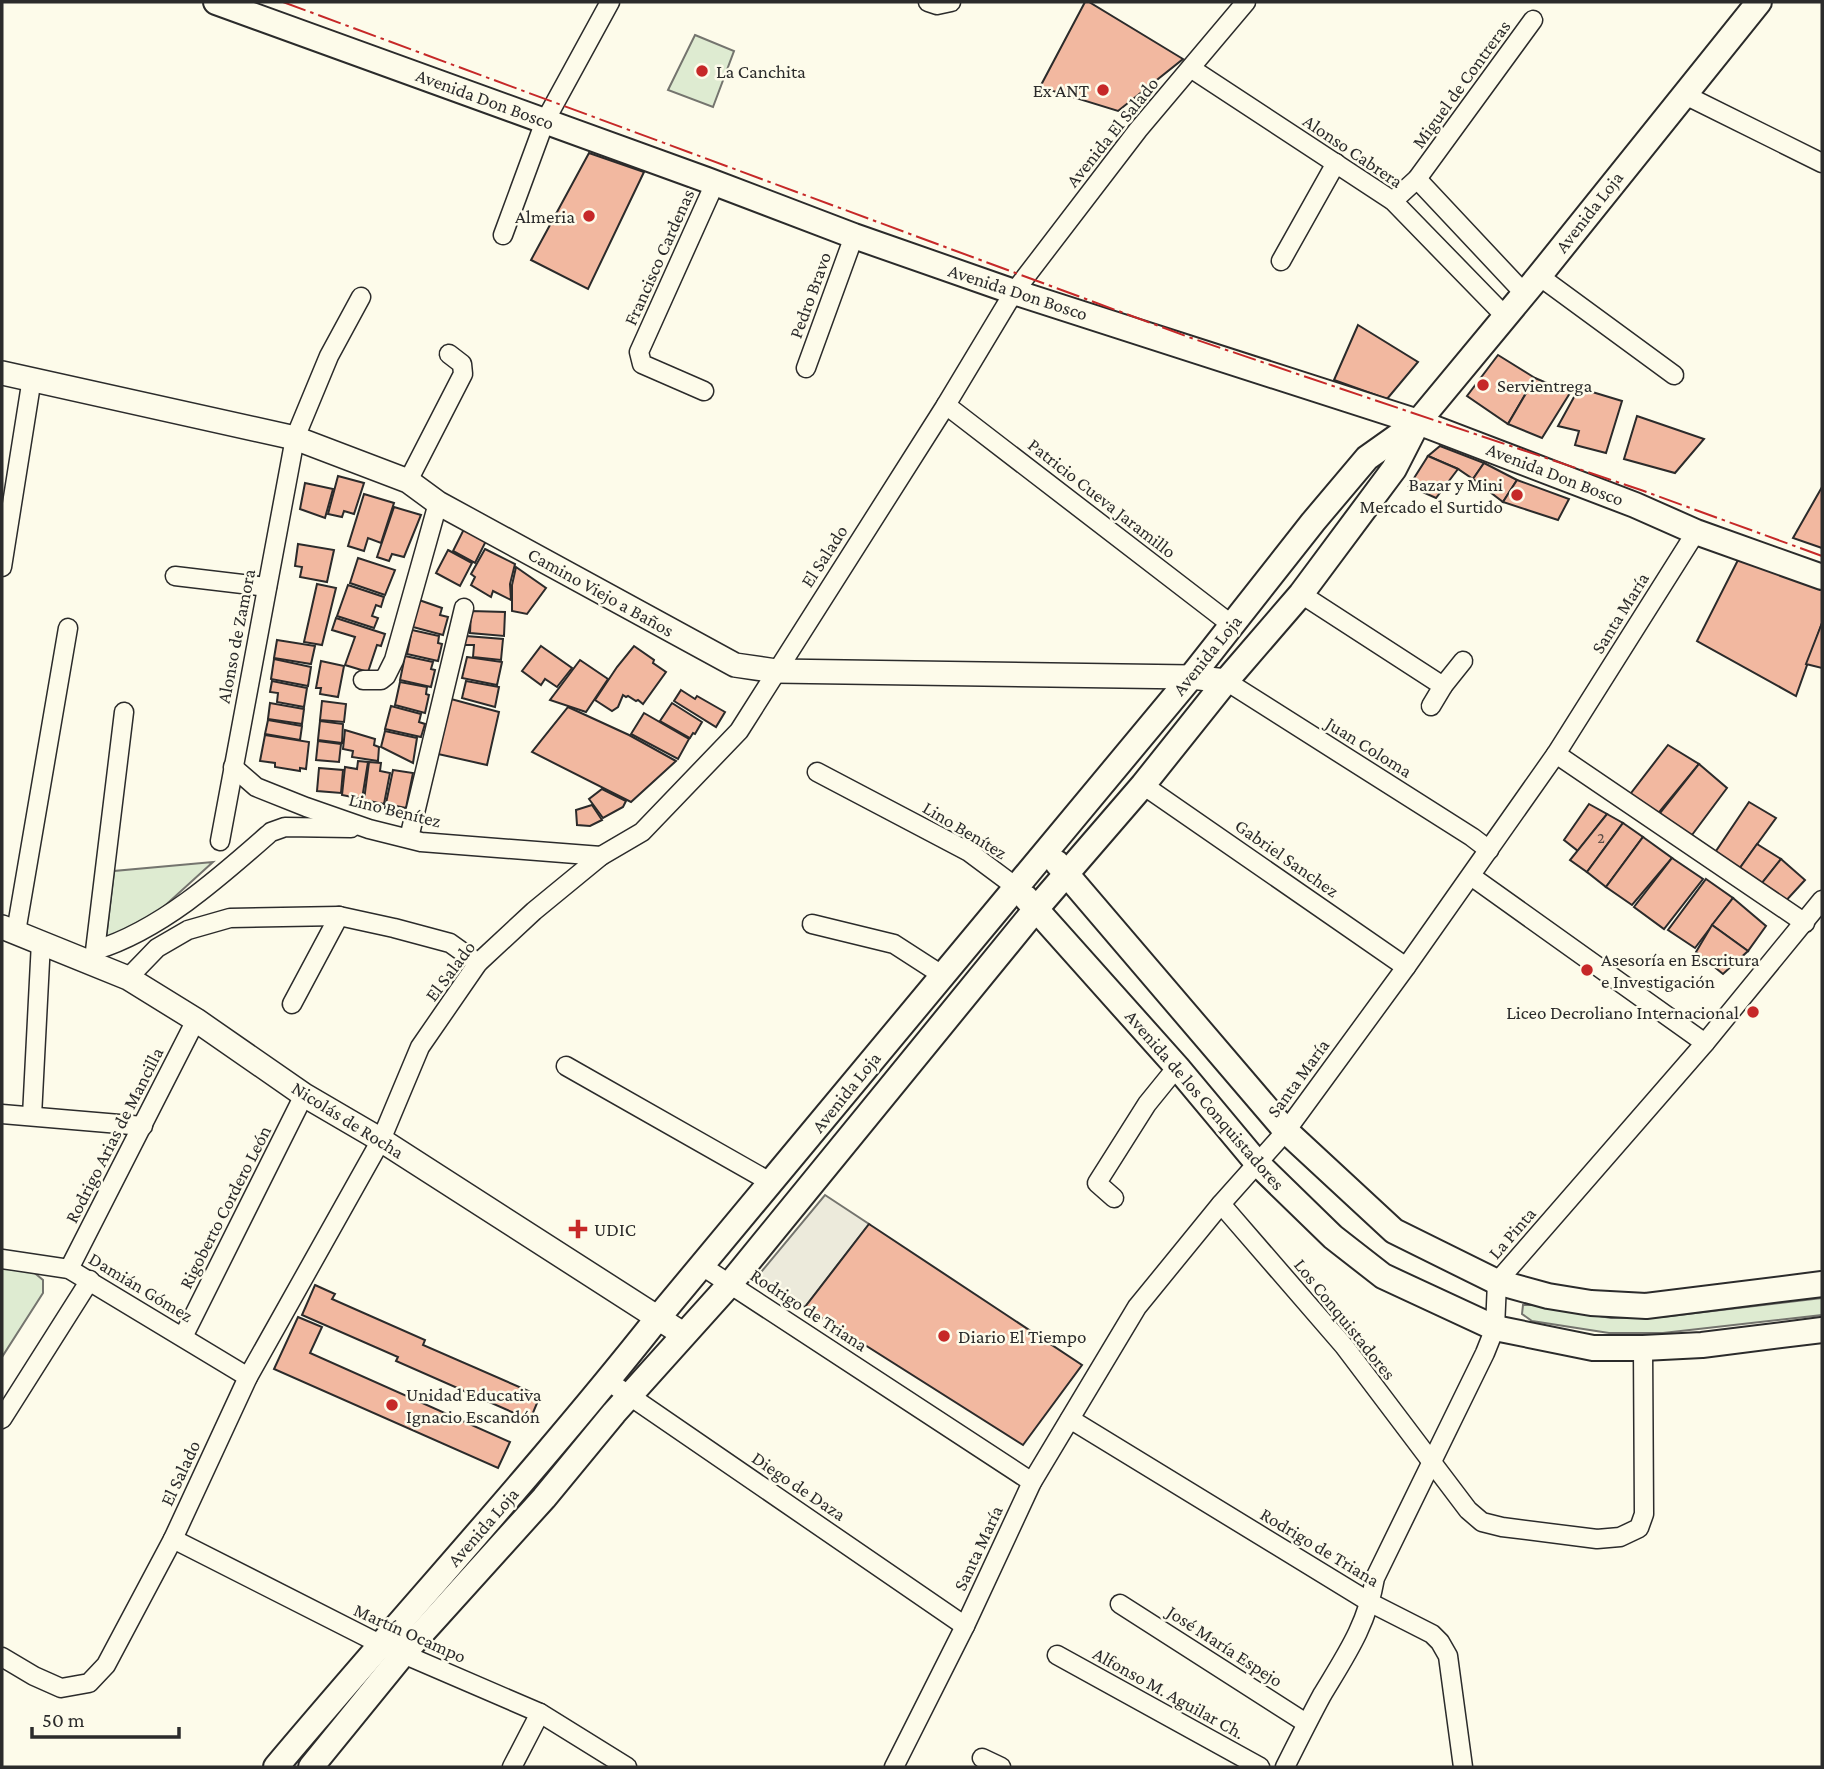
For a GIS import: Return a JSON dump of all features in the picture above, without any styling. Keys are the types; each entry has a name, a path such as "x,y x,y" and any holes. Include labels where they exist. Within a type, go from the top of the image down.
{"main road":[{"name":"Avenida Don Bosco","path":"216,2 1014,292 1418,422 1635,505 1696,532 1822,577"},
{"name":"Avenida Loja","path":"311,1767 403,1654 544,1498 630,1395 730,1283 1036,909 1301,594 1394,469 1418,422 1759,2"},
{"name":"Avenida Loja","path":"276,1767 560,1439 1191,677 1367,458 1418,422"},
{"path":"1046,850 1286,1131 1394,1231 1497,1282 1548,1296 1591,1303 1646,1306 1822,1284"},
{"name":"Avenida de los Conquistadores","path":"1016,887 1177,1067 1258,1164 1333,1237 1383,1276 1495,1328 1593,1348 1702,1345 1822,1330"}],"street":[{"path":"503,235 545,121 610,2"},
{"path":"928,2 937,5 951,2"},
{"name":"Avenida El Salado","path":"1014,292 1138,130 1246,2"},
{"name":"Miguel de Contreras","path":"1393,201 1417,179 1533,20"},
{"name":"Alonso Cabrera","path":"1192,69 1393,201 1506,316"},
{"path":"1683,94 1822,163"},
{"path":"1281,261 1336,163"},
{"name":"Alonso Cabrera","path":"1417,179 1532,284 1674,375"},
{"name":"Francisco Cardenas","path":"704,391 642,364 639,352 715,183"},
{"name":"Pedro Bravo","path":"806,368 854,236"},
{"name":"El Salado","path":"2,1657 61,1688 89,1683 106,1665 173,1539 248,1377 382,1140 420,1047 478,963 534,911 601,856 642,832 739,731 946,405 1014,292"},
{"name":"Alonso de Zamora","path":"220,841 295,438 329,356 361,297"},
{"path":"408,481 463,374 462,363 449,354"},
{"name":"Camino Viejo a Baños","path":"2,373 295,438 408,481 438,503 735,665 776,671 1191,677 1226,681"},
{"path":"2,568 32,379"},
{"name":"Patricio Cueva Jaramillo","path":"946,405 1232,625"},
{"path":"363,680 381,680 394,660 438,503"},
{"name":"Santa María","path":"894,1767 965,1626 1032,1482 1137,1307 1221,1204 1286,1131 1406,967 1556,754 1696,532"},
{"path":"175,576 267,587"},
{"path":"1301,594 1443,686"},
{"path":"409,838 464,608"},
{"path":"9,929 68,628"},
{"path":"1431,706 1463,661"},
{"name":"Juan Coloma","path":"1226,681 1489,850"},
{"path":"95,957 124,712"},
{"path":"1556,754 1805,923"},
{"name":"Lino Benítez","path":"233,767 256,787 369,829 421,842 601,856"},
{"name":"Lino Benítez","path":"817,772 969,852 1016,887"},
{"name":"Gabriel Sanchez","path":"1143,785 1406,967"},
{"path":"95,957 152,926 271,832 285,827 369,829"},
{"path":"1471,876 1705,1043"},
{"name":"La Pinta","path":"1285,1767 1306,1723 1364,1624 1375,1578 1433,1463 1495,1328 1497,1282 1705,1043 1822,900"},
{"path":"292,1004 339,916"},
{"path":"128,978 157,948 188,930 230,918 339,916 450,943 478,963"},
{"path":"812,924 894,944 942,975"},
{"name":"Nicolás de Rocha","path":"9,929 41,942 95,957 195,1020 304,1095 382,1140 683,1334"},
{"path":"32,1116 41,942"},
{"name":"Rodrigo Arias de Mancilla","path":"69,1269 195,1020"},
{"path":"566,1066 772,1183"},
{"path":"1114,1198 1097,1183 1147,1104 1177,1067"},
{"name":"Rigoberto Cordero León","path":"183,1337 304,1095"},
{"path":"2,1114 143,1126"},
{"name":"Los Conquistadores","path":"1221,1204 1344,1346 1468,1510 1482,1522 1597,1539 1620,1537 1639,1528 1644,1514 1643,1348"},
{"name":"Damián Gómez","path":"2,1259 69,1269 248,1377"},
{"name":"Rodrigo de Triana","path":"702,1266 1032,1482"},
{"path":"2,1419 90,1280"},
{"name":"Diego de Daza","path":"608,1381 965,1626"},
{"name":"Rodrigo de Triana","path":"1070,1419 1371,1603 1432,1634 1448,1656 1463,1767"},
{"name":"Martín Ocampo","path":"173,1539 380,1644 540,1713 627,1767"},
{"name":"José María Espejo","path":"1120,1604 1306,1723"},
{"name":"Alfonso M. Aguilar Ch.","path":"1056,1655 1260,1767"},
{"path":"512,1767 540,1713"},
{"path":"982,1758 1001,1767"}],"green space":[{"name":"La Canchita","path":"695,35 734,51 713,107 668,90"},
{"path":"213,862 158,912 106,939 114,871"},
{"path":"2,1268 31,1270 43,1280 43,1293 2,1357"},
{"path":"1822,1298 1822,1315 1663,1333 1609,1333 1532,1321 1522,1314 1523,1305 1534,1305 1611,1318 1662,1317"}],"shaded area":[{"path":"825,1195 869,1224 805,1307 757,1277"}],"building":[{"path":"1085,2 1183,59 1118,111 1040,87"},
{"name":"Almeria","path":"589,153 644,172 588,289 531,260"},
{"path":"1358,325 1418,362 1387,399 1334,380"},
{"path":"1498,355 1535,378 1508,424 1467,396"},
{"path":"1535,378 1570,393 1542,438 1508,424"},
{"path":"1579,388 1622,401 1606,453 1575,445 1579,431 1558,426"},
{"path":"1637,416 1704,439 1675,473 1624,459"},
{"path":"1440,446 1484,463 1473,479 1428,456"},
{"path":"1428,456 1458,469 1436,498 1409,486"},
{"path":"1484,463 1517,480 1503,502 1473,479"},
{"path":"338,476 364,483 354,514 344,511 342,517 328,514"},
{"path":"1517,480 1569,499 1558,520 1503,502"},
{"path":"305,483 333,489 325,518 300,509"},
{"path":"1822,487 1822,548 1793,538"},
{"path":"364,494 394,503 381,543 368,538 364,551 348,546"},
{"path":"394,507 421,515 404,557 392,554 389,561 377,557"},
{"path":"467,523 489,535 475,563 453,551"},
{"path":"298,544 334,550 327,582 300,577 302,567 295,566"},
{"path":"485,549 515,564 510,584 511,600 493,591 491,597 471,585 475,577 471,574"},
{"path":"448,550 472,563 460,586 436,573"},
{"path":"358,558 395,570 385,595 350,583"},
{"path":"1738,560 1822,588 1822,623 1796,696 1697,641"},
{"path":"516,567 546,588 527,614 512,611 512,585"},
{"path":"317,584 336,588 322,645 304,642"},
{"path":"348,585 384,597 381,607 376,605 372,616 378,618 374,628 337,616"},
{"path":"419,600 442,608 440,615 448,617 443,635 413,627"},
{"path":"471,611 505,612 504,636 470,633"},
{"path":"336,618 385,634 381,646 377,645 368,672 345,665 355,637 332,630"},
{"path":"1822,623 1822,668 1806,664"},
{"path":"412,630 439,636 438,643 442,644 438,661 407,654"},
{"path":"466,636 503,639 501,660 473,657 474,645 464,645"},
{"path":"277,640 315,646 311,664 274,658"},
{"path":"541,646 572,668 557,687 545,679 541,685 522,671"},
{"path":"634,646 666,672 643,704 623,695 618,707 612,711 595,700"},
{"path":"405,656 433,662 431,669 435,670 431,687 400,680"},
{"path":"467,657 502,662 497,685 462,678"},
{"path":"274,659 311,667 308,686 271,679"},
{"path":"580,660 608,679 586,712 550,700"},
{"path":"321,661 344,666 338,697 320,694 321,688 316,688"},
{"path":"272,681 307,688 304,707 277,702 278,693 270,692"},
{"path":"466,681 499,687 495,707 462,698"},
{"path":"400,682 427,687 426,694 429,695 425,713 395,705"},
{"path":"681,690 725,712 716,727 674,701"},
{"path":"451,699 499,712 487,765 438,754"},
{"path":"322,701 346,704 344,722 320,720"},
{"path":"270,703 304,709 302,724 268,719"},
{"path":"672,703 702,722 690,738 660,721"},
{"path":"391,706 421,714 419,722 425,724 421,737 385,729"},
{"path":"568,707 629,735 676,761 631,802 532,752"},
{"path":"644,713 689,739 678,759 631,734"},
{"path":"268,720 302,726 300,740 265,734"},
{"path":"320,721 343,724 342,743 318,740"},
{"path":"345,730 375,739 374,745 379,747 378,761 352,757 353,751 343,749"},
{"path":"385,731 417,738 413,763 381,747"},
{"path":"265,735 309,742 306,769 300,768 300,771 275,767 275,763 260,761"},
{"path":"318,741 341,744 339,762 316,760"},
{"path":"1668,745 1699,764 1656,816 1628,797"},
{"path":"358,761 368,762 362,799 342,795 345,767 357,769"},
{"path":"369,762 381,763 380,771 390,773 384,804 364,800"},
{"path":"1699,764 1727,788 1689,839 1657,817"},
{"path":"319,768 343,770 341,793 317,791"},
{"path":"393,770 413,773 406,808 385,808"},
{"path":"602,789 626,801 623,807 603,818 589,799"},
{"path":"1749,802 1776,818 1737,872 1712,857"},
{"path":"1589,804 1607,814 1578,851 1564,840"},
{"path":"592,805 602,820 590,826 577,825 576,810"},
{"path":"1607,814 1623,823 1587,872 1570,860"},
{"path":"1623,823 1643,837 1606,887 1587,872"},
{"path":"1643,837 1672,858 1632,905 1606,887"},
{"path":"1757,844 1781,859 1758,888 1737,872"},
{"path":"1672,858 1703,879 1664,929 1634,907"},
{"path":"1781,859 1805,880 1783,904 1758,888"},
{"path":"1706,879 1733,898 1695,948 1668,930"},
{"path":"1733,898 1766,926 1748,951 1712,925"},
{"path":"1712,925 1748,951 1723,974 1696,952"},
{"name":"Diario El Tiempo","path":"869,1224 1082,1365 1023,1445 805,1307"},
{"name":"Unidad Educativa Ignacio Escandón","path":"315,1285 335,1294 332,1299 425,1340 423,1345 540,1396 530,1420 396,1361 398,1357 302,1315"},
{"name":"Unidad Educativa Ignacio Escandón","path":"298,1317 322,1327 310,1353 510,1442 498,1468 274,1369"}],"power":[{"path":"283,2 1194,339 1641,490 1822,556"}],"place":[{"name":"La Canchita","path":"702,71"},
{"name":"Ex ANT","path":"1103,90"},
{"name":"Almeria","path":"589,216"},
{"name":"Servientrega","path":"1483,385"},
{"name":"Bazar y Mini Mercado el Surtido","path":"1517,495"},
{"name":"Asesoría en Escritura e Investigación","path":"1587,970"},
{"name":"Liceo Decroliano Internacional","path":"1753,1012"},
{"name":"UDIC","path":"578,1229"},
{"name":"Diario El Tiempo","path":"944,1336"},
{"name":"Unidad Educativa Ignacio Escandón","path":"392,1405"}]}
